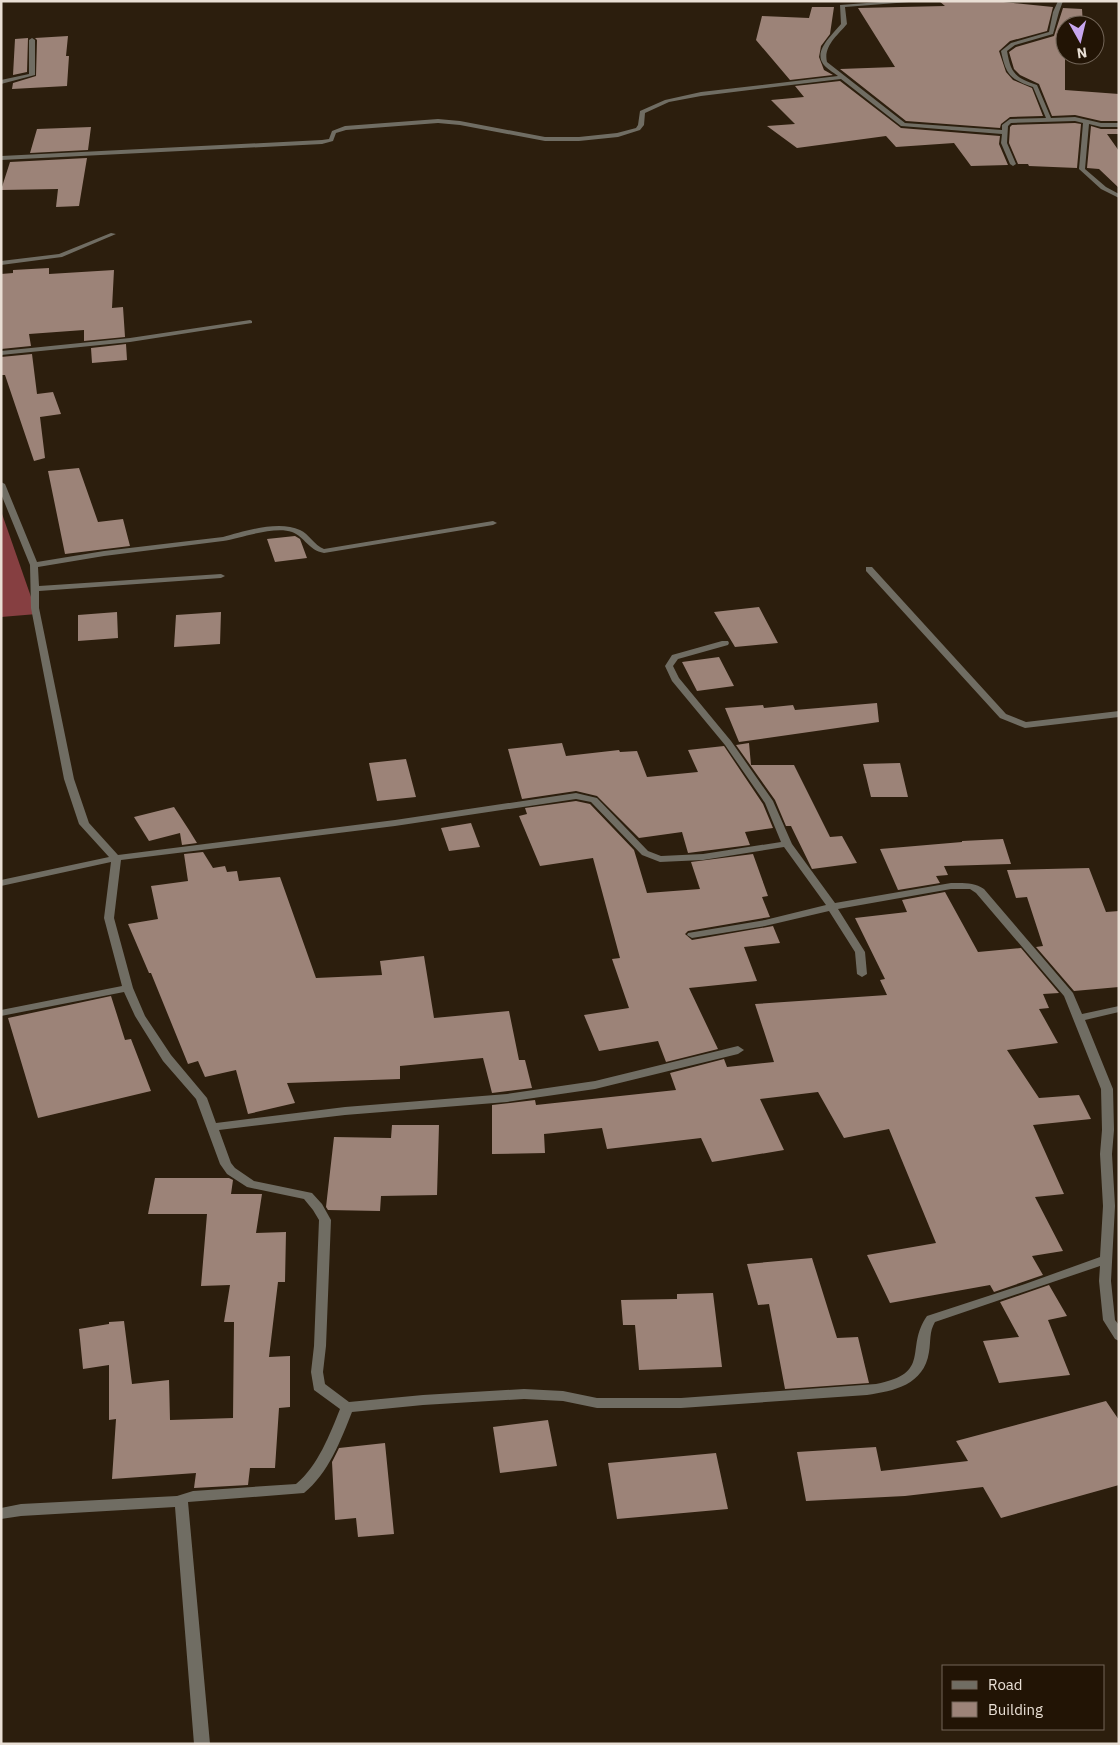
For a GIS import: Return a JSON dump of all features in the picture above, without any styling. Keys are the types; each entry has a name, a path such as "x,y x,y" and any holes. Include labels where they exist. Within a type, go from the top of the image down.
{"street":[{"path":"920,1 842,6 844,24 823,51 822,57 825,63 903,125 1004,132"},
{"path":"1049,119 1035,86 1015,79 1010,74 1004,51 1013,44 1051,33 1061,1"},
{"path":"1,82 32,75 32,40"},
{"path":"1,158 322,142 332,140 334,132 345,128 424,122 450,122 545,139 607,137 638,129 641,125 642,112 667,101 711,93 842,77"},
{"path":"1013,164 1004,143 1004,125 1010,121 1075,119 1101,125 1119,125"},
{"path":"1086,122 1082,169 1110,193 1119,196"},
{"path":"1,263 60,256 113,234"},
{"path":"1,353 130,340 250,322"},
{"path":"1,484 34,565 36,608 69,779 84,824 116,858 109,918 128,988 140,1016 167,1058 200,1098 218,1148 231,1171 251,1184 308,1196 318,1207 325,1220 320,1346 316,1372 319,1386 347,1407 524,1394 563,1396 597,1403 681,1402 866,1390 897,1385 912,1376 922,1356 922,1329 931,1319 1107,1259"},
{"path":"34,565 101,554 226,538 254,531 297,530 318,550 324,551 493,523"},
{"path":"869,569 1003,716 1025,725 1119,714"},
{"path":"34,590 221,576"},
{"path":"725,643 675,658 670,661 669,666 676,679 728,743 770,803 786,844 832,907 860,952 862,974"},
{"path":"1,883 116,858 395,823 576,796 594,800 645,853 660,859 702,857 786,844"},
{"path":"692,935 765,923 832,907 951,886 976,887 1070,995 1107,1089 1108,1130 1106,1154 1109,1206 1105,1281 1110,1320 1119,1336"},
{"path":"1,1013 128,988"},
{"path":"1079,1018 1119,1009"},
{"path":"212,1127 345,1111 506,1098 595,1085 738,1050"},
{"path":"1,1514 21,1510 181,1501 187,1496 292,1490 305,1486 339,1429 347,1407"},
{"path":"181,1501 202,1744"}],"shaded area":[{"path":"1,511 37,614 1,617"}],"building":[{"path":"939,1 994,1 1053,7 1047,31 1010,41 999,51 1006,72 1013,80 1032,88 1043,116 1010,117 1001,124 1000,128 906,121 840,69 895,67 858,8 945,6"},
{"path":"812,7 834,7 830,34 821,46 819,57 824,70 833,75 790,80 756,40 762,16 809,18"},
{"path":"1063,8 1082,9 1082,15 1061,15"},
{"path":"1055,33 1055,65 1065,65 1065,90 1119,94 1119,121 1101,121 1075,115 1052,116 1039,84 1020,75 1014,69 1009,52 1016,47 1054,36"},
{"path":"68,36 66,56 69,56 67,86 12,89 13,83 36,76 37,40 35,38"},
{"path":"28,38 27,72 13,75 15,39"},
{"path":"840,81 901,128 1000,136 999,144 1008,165 971,166 954,143 896,147 886,136 797,148 767,126 795,124 771,100 804,97 795,86"},
{"path":"1081,124 1077,168 1018,164 1009,143 1010,127 1012,125"},
{"path":"1091,126 1101,129 1119,129 1119,134 1107,134 1119,151 1119,188 1099,169 1087,168"},
{"path":"91,127 88,150 30,153 37,129"},
{"path":"87,158 79,206 56,207 58,189 1,190 10,162"},
{"path":"49,268 49,274 114,270 112,308 123,307 125,337 84,341 84,330 29,334 31,346 1,349 1,274 13,273 13,270"},
{"path":"126,344 127,360 92,363 91,348"},
{"path":"32,354 37,394 53,392 61,414 40,417 45,458 34,461 5,375 1,375 1,357"},
{"path":"79,468 98,522 123,519 130,546 65,554 48,471"},
{"path":"295,536 300,539 307,558 275,562 267,539"},
{"path":"759,607 778,643 735,647 714,612"},
{"path":"117,612 118,638 78,641 78,615"},
{"path":"221,612 220,644 174,647 176,615"},
{"path":"719,657 734,686 697,691 682,662"},
{"path":"877,703 879,722 739,742 725,708 763,705 764,708 793,705 795,710"},
{"path":"562,743 566,756 619,750 620,752 637,751 647,777 698,772 688,750 724,746 763,804 773,828 745,832 750,845 688,853 682,832 639,838 597,796 576,791 522,799 508,749"},
{"path":"749,743 751,765 794,765 830,837 842,836 857,863 812,869 791,826 786,826 775,800 736,745"},
{"path":"406,759 416,797 377,801 369,763"},
{"path":"900,763 908,797 871,797 863,764"},
{"path":"576,801 590,804 634,850 647,893 700,889 691,862 753,854 768,896 762,897 770,917 688,931 685,934 692,940 773,926 780,943 744,947 757,981 689,988 718,1049 666,1062 658,1041 599,1051 584,1015 629,1008 612,959 620,958 593,858 540,866 519,816 527,814 525,808"},
{"path":"174,807 197,843 182,845 180,833 149,841 134,817"},
{"path":"471,823 480,847 449,851 441,828"},
{"path":"1003,839 1011,864 944,866 948,875 936,876 940,883 898,890 880,849 962,841"},
{"path":"203,852 213,868 225,866 227,872 237,871 239,881 280,877 316,978 382,975 380,961 424,956 434,1018 509,1011 519,1060 525,1060 532,1088 492,1093 483,1058 400,1066 400,1079 287,1083 295,1103 248,1114 236,1070 205,1077 198,1061 188,1064 151,973 149,973 128,924 158,919 151,886 188,881 184,854"},
{"path":"1089,868 1106,912 1119,911 1119,987 1074,991 1036,947 1043,946 1027,897 1016,898 1007,870"},
{"path":"945,892 978,952 1021,948 1059,993 1043,994 1049,1008 1039,1009 1058,1043 1007,1050 1039,1098 1079,1095 1091,1119 1033,1125 1064,1194 1035,1197 1063,1251 1032,1256 1043,1275 994,1292 990,1285 890,1303 867,1255 936,1243 889,1129 844,1138 818,1092 760,1099 784,1150 712,1162 701,1138 607,1149 602,1128 544,1134 545,1153 492,1154 492,1105 535,1100 536,1105 676,1090 670,1073 724,1059 727,1067 774,1062 755,1004 887,995 880,980 885,979 855,918 907,912 902,900"},
{"path":"111,996 125,1040 131,1039 151,1091 38,1118 8,1018"},
{"path":"392,1125 439,1125 437,1195 381,1196 380,1211 328,1210 326,1207 334,1137 391,1138"},
{"path":"155,1178 229,1178 233,1180 231,1194 262,1194 256,1233 286,1232 285,1282 278,1282 269,1357 290,1356 290,1407 279,1408 275,1468 250,1468 248,1485 194,1488 196,1473 112,1479 116,1419 109,1420 109,1365 83,1369 79,1329 109,1324 109,1322 124,1321 132,1384 169,1380 170,1420 233,1418 234,1322 224,1322 230,1285 201,1286 207,1214 148,1214"},
{"path":"812,1258 837,1338 858,1337 869,1383 785,1389 769,1304 758,1305 747,1264"},
{"path":"1049,1285 1067,1316 1048,1320 1070,1375 999,1383 983,1341 1019,1337 1000,1302"},
{"path":"713,1293 722,1367 639,1370 635,1325 623,1325 621,1300 677,1299 677,1294"},
{"path":"1106,1401 1119,1420 1119,1485 1001,1518 983,1487 905,1496 806,1501 797,1452 876,1447 881,1471 968,1461 956,1441"},
{"path":"548,1420 557,1466 500,1473 493,1427"},
{"path":"385,1443 394,1534 358,1537 356,1518 335,1520 332,1462 339,1448"},
{"path":"716,1453 728,1509 617,1519 608,1463"}]}
